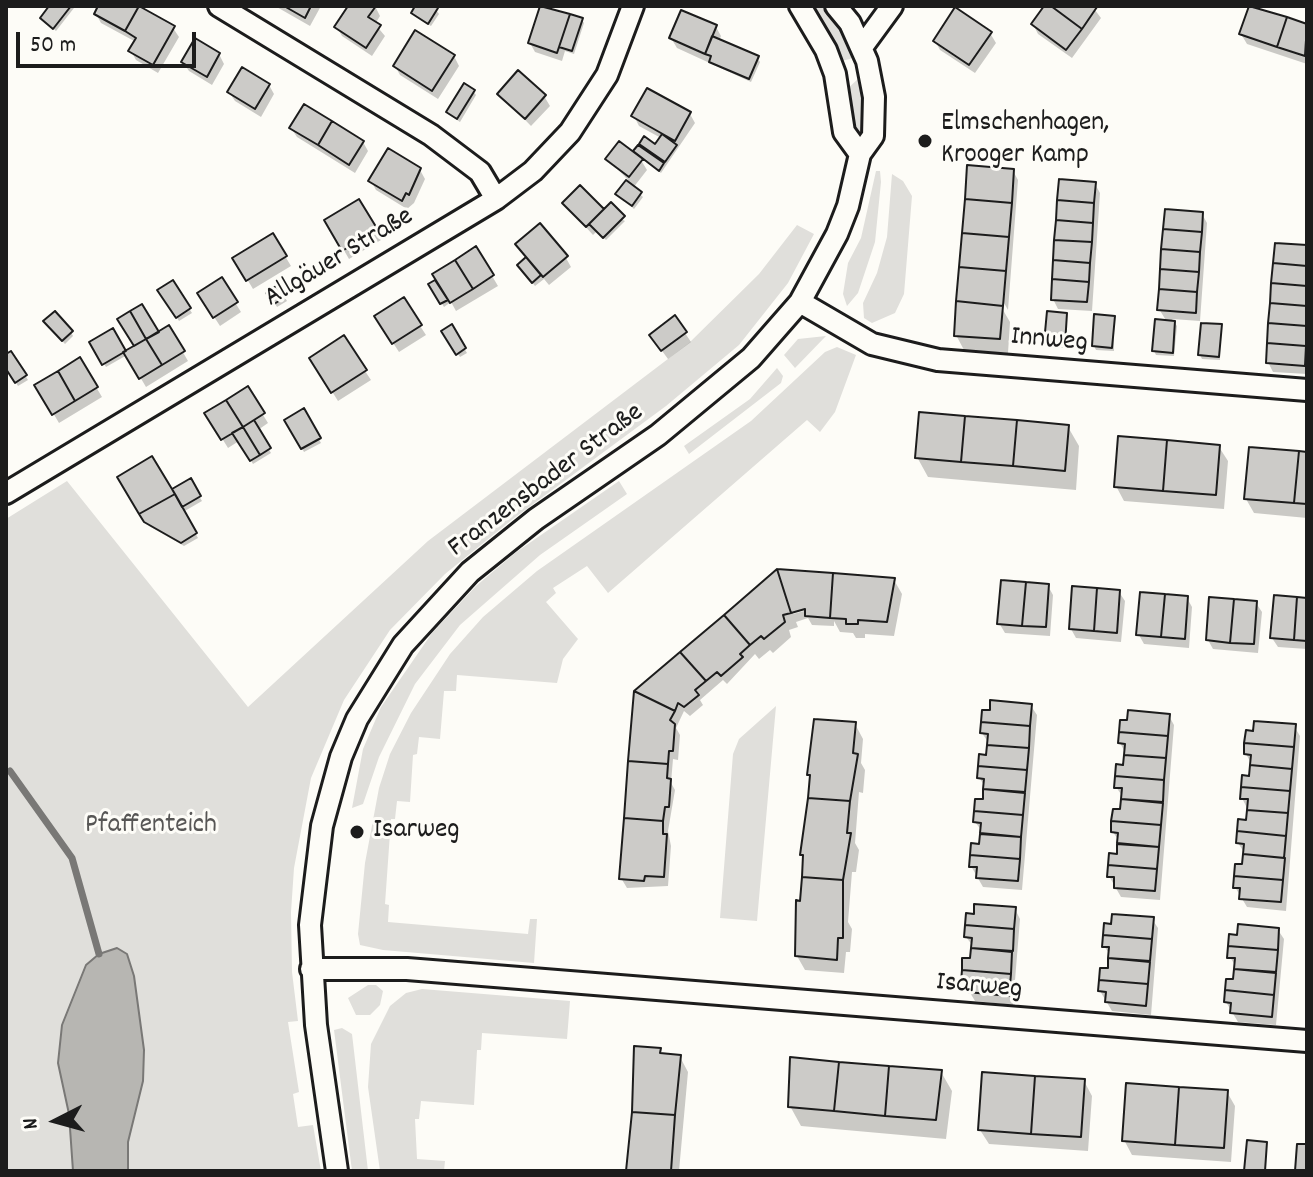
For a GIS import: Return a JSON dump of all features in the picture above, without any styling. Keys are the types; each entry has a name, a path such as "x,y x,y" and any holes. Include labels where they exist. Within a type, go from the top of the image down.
{"street":[{"path":"219,6 431,135 480,172 496,199"},
{"name":"Allgäuer Straße","path":"6,493 496,199 533,171 570,132 607,75 633,6"},
{"path":"800,6 826,50 838,88 844,132 860,154"},
{"name":"Franzensbader Straße","path":"337,1171 311,969 313,882 331,787 357,719 403,645 470,572 536,519 669,425 751,358 800,302 848,206 860,154 873,136 871,76 862,47 836,6"},
{"path":"862,47 892,6"},
{"name":"Innweg","path":"800,302 872,344 938,360 1307,390"},
{"name":"Isarweg","path":"311,969 407,969 1307,1041"}],"green space":[{"path":"808,6 826,6 840,21 854,55 850,59 841,61"},
{"path":"859,78 865,81 863,142 856,149 846,90"},
{"path":"876,171 880,171 881,182 875,242 858,293 847,306 843,294 848,263 861,238"},
{"path":"892,174 903,181 912,196 904,294 895,313 872,323 864,318 863,303 877,273 887,237"},
{"name":"Pfaffenteich","path":"797,225 814,234 788,283 739,345 666,406 513,519 445,574 390,630 344,700 311,778 294,868 291,912 292,972 298,1021 288,1022 299,1092 293,1094 298,1127 313,1125 321,1171 6,1171 6,519 67,481 248,707 428,541 689,343 759,274"},
{"path":"826,336 795,368 784,355 798,339"},
{"path":"837,347 856,355 835,412 820,432 807,420 608,593 587,566 553,588 556,593 546,602 578,639 563,659 557,683 457,675 456,691 444,691 440,739 419,737 417,754 413,755 410,802 397,801 395,819 391,819 385,904 389,905 388,922 528,934 530,919 537,919 534,963 383,950 360,945 358,934 365,863 379,788 390,754 411,713 450,654 483,617 537,571 751,421 825,352"},
{"path":"777,368 783,376 781,383 689,454 684,446 750,399"},
{"path":"619,481 627,494 540,555 460,625 415,684 379,757 363,804 352,808 363,749 381,707 432,633 476,586 515,553"},
{"path":"776,706 757,921 720,918 733,754 739,739"},
{"path":"368,985 376,985 383,991 380,1005 370,1015 356,1015 348,998"},
{"path":"422,989 570,1001 567,1039 482,1033 481,1050 477,1050 474,1105 421,1101 419,1119 415,1119 417,1159 445,1161 444,1171 380,1171 368,1087 371,1044 390,1006 406,993"},
{"path":"342,1028 352,1034 368,1171 352,1171 334,1030"}],"shaded area":[{"path":"117,948 127,954 134,976 144,1050 143,1081 128,1142 128,1171 73,1171 69,1114 58,1063 62,1025 86,965 99,954"}],"building":[{"path":"49,6 71,6 53,29 40,18"},
{"path":"98,6 139,6 125,31 94,14"},
{"path":"139,6 175,26 153,65 128,51 136,38 125,31"},
{"path":"284,6 311,6 305,18"},
{"path":"348,6 376,6 368,17 381,25 366,48 334,27"},
{"path":"415,6 438,8 428,24 411,13"},
{"path":"540,6 570,14 557,53 528,43"},
{"path":"1044,6 1051,6 1082,29 1066,50 1031,24"},
{"path":"1051,6 1095,6 1097,7 1082,29"},
{"path":"1249,6 1287,17 1277,47 1239,34"},
{"path":"955,7 992,32 969,65 933,41"},
{"path":"681,10 717,25 705,54 669,38"},
{"path":"570,14 583,18 572,51 559,47"},
{"path":"1287,17 1307,24 1305,56 1277,47"},
{"path":"415,30 455,55 432,91 393,66"},
{"path":"712,36 759,56 749,79 709,62 711,56 705,54"},
{"path":"195,38 220,53 207,77 181,62"},
{"path":"242,67 270,84 255,109 227,92"},
{"path":"518,70 546,95 525,119 497,94"},
{"path":"464,83 475,90 457,119 446,112"},
{"path":"647,88 691,112 675,141 631,116"},
{"path":"304,104 332,121 318,145 289,128"},
{"path":"332,121 364,141 349,165 318,145"},
{"path":"662,134 677,145 665,162 639,144 644,136 655,144"},
{"path":"619,141 643,159 629,177 605,159"},
{"path":"638,145 664,163 659,171 633,151"},
{"path":"388,148 421,168 409,195 406,193 402,201 368,181"},
{"path":"967,165 1014,169 1012,203 965,199"},
{"path":"1059,179 1096,182 1094,203 1057,200"},
{"path":"626,180 642,192 632,206 615,194"},
{"path":"580,185 604,209 586,227 562,203"},
{"path":"359,199 378,230 342,251 324,220"},
{"path":"965,199 1012,203 1009,237 962,233"},
{"path":"1057,200 1094,203 1093,223 1056,220"},
{"path":"611,202 625,216 603,238 589,224"},
{"path":"1165,209 1203,212 1202,232 1163,229"},
{"path":"1056,220 1093,223 1092,242 1054,240"},
{"path":"540,223 568,256 543,277 515,244"},
{"path":"1163,229 1202,232 1200,252 1161,249"},
{"path":"273,233 287,256 246,281 232,258"},
{"path":"962,233 1009,237 1006,271 959,267"},
{"path":"1054,240 1092,242 1090,263 1053,260"},
{"path":"1275,243 1307,245 1307,266 1273,263"},
{"path":"476,246 494,275 473,289 455,260"},
{"path":"1161,249 1200,252 1199,272 1160,269"},
{"path":"526,257 541,275 532,283 517,265"},
{"path":"455,260 473,289 450,303 432,274"},
{"path":"1053,260 1090,263 1089,282 1052,279"},
{"path":"1273,263 1307,266 1307,286 1271,283"},
{"path":"959,267 1006,271 1003,306 956,301"},
{"path":"1160,269 1199,272 1197,292 1159,289"},
{"path":"222,277 238,302 213,318 197,293"},
{"path":"1052,279 1089,282 1087,302 1051,300"},
{"path":"173,280 191,308 176,318 157,290"},
{"path":"435,280 448,300 440,304 428,284"},
{"path":"1271,283 1307,286 1307,306 1270,303"},
{"path":"279,284 287,296 274,304 266,293"},
{"path":"1159,289 1197,292 1196,313 1157,310"},
{"path":"404,297 422,325 392,344 374,316"},
{"path":"956,301 1003,306 1000,339 954,336"},
{"path":"1270,303 1307,306 1307,326 1268,323"},
{"path":"142,304 159,332 146,339 130,311"},
{"path":"55,311 73,331 62,341 43,321"},
{"path":"130,311 146,339 134,346 117,319"},
{"path":"1047,311 1067,313 1065,345 1044,343"},
{"path":"1094,314 1115,316 1112,348 1092,346"},
{"path":"675,315 687,332 661,351 649,335"},
{"path":"1155,319 1175,321 1173,353 1152,351"},
{"path":"1201,323 1222,324 1219,357 1198,355"},
{"path":"1268,323 1307,326 1306,346 1267,343"},
{"path":"452,324 466,348 456,355 441,331"},
{"path":"169,325 185,351 162,365 146,339"},
{"path":"113,328 126,351 102,365 89,342"},
{"path":"344,335 367,370 331,393 309,358"},
{"path":"146,339 162,365 139,379 123,352"},
{"path":"1267,343 1306,346 1305,366 1266,363"},
{"path":"11,351 27,375 15,383 6,369 6,354"},
{"path":"80,357 98,387 75,401 58,371"},
{"path":"58,371 75,401 52,415 34,385"},
{"path":"248,386 265,413 243,427 226,400"},
{"path":"226,400 243,427 221,440 204,413"},
{"path":"304,408 321,438 301,449 284,420"},
{"path":"919,412 965,416 961,462 915,458"},
{"path":"965,416 1017,420 1013,466 961,462"},
{"path":"254,420 271,448 260,455 243,427"},
{"path":"1017,420 1069,425 1065,471 1013,466"},
{"path":"243,427 260,455 250,461 232,433"},
{"path":"1118,436 1167,440 1163,491 1114,487"},
{"path":"1167,440 1220,445 1216,495 1163,491"},
{"path":"1249,447 1299,451 1294,503 1244,499"},
{"path":"1299,451 1307,452 1307,504 1294,503"},
{"path":"152,456 175,494 139,514 117,477"},
{"path":"191,478 201,496 182,507 172,489"},
{"path":"175,494 197,533 181,543 144,522 139,514"},
{"path":"777,569 833,573 830,618 805,616 805,609 791,613"},
{"path":"777,569 791,613 783,615 785,622 764,639 761,636 750,645 724,615"},
{"path":"833,573 895,578 887,622 858,620 858,624 846,624 846,619 830,618"},
{"path":"1001,580 1026,582 1022,626 997,624"},
{"path":"1026,582 1049,584 1046,627 1022,626"},
{"path":"1072,586 1097,588 1094,631 1069,629"},
{"path":"1097,588 1120,590 1117,633 1094,631"},
{"path":"1140,592 1165,594 1161,637 1136,635"},
{"path":"1165,594 1188,596 1185,639 1161,637"},
{"path":"1274,595 1297,597 1294,640 1270,638"},
{"path":"1209,597 1234,599 1230,643 1206,640"},
{"path":"1297,597 1307,598 1307,641 1294,640"},
{"path":"1234,599 1257,601 1254,644 1230,643"},
{"path":"724,615 750,645 740,654 743,657 721,676 717,672 706,681 680,652"},
{"path":"680,652 706,681 695,690 699,695 684,707 678,703 675,711 634,691"},
{"path":"634,691 675,711 670,720 675,724 673,751 669,751 668,764 628,761"},
{"path":"990,700 1032,704 1030,726 981,722 982,710 990,710"},
{"path":"1128,710 1170,714 1168,736 1119,732 1120,720 1127,720"},
{"path":"814,719 856,722 853,753 858,754 850,801 808,798 810,775 807,775"},
{"path":"1254,721 1296,724 1294,747 1244,743 1246,730 1253,731"},
{"path":"981,722 1030,726 1029,748 987,745 988,734 980,733"},
{"path":"1119,732 1168,736 1166,758 1124,755 1125,744 1118,743"},
{"path":"1244,743 1294,747 1292,769 1250,765 1251,755 1244,754"},
{"path":"987,745 1029,748 1027,770 978,766 979,754 986,755"},
{"path":"1124,755 1166,758 1164,780 1115,776 1116,764 1123,765"},
{"path":"628,761 668,764 667,778 671,779 669,807 665,807 663,821 624,818"},
{"path":"1250,765 1292,769 1290,791 1241,787 1242,775 1249,776"},
{"path":"978,766 1027,770 1025,792 983,789 984,779 977,778"},
{"path":"1115,776 1164,780 1163,802 1121,799 1122,788 1114,788"},
{"path":"1241,787 1290,791 1288,813 1247,810 1248,799 1240,799"},
{"path":"983,789 1025,793 1023,815 974,811 975,799 983,799"},
{"path":"808,798 850,801 847,833 851,833 843,880 802,877 803,855 800,855"},
{"path":"1121,799 1163,803 1161,825 1111,821 1113,809 1120,809"},
{"path":"1247,810 1288,813 1286,836 1237,831 1238,819 1246,820"},
{"path":"974,811 1023,815 1021,837 980,833 981,823 973,822"},
{"path":"624,818 663,821 663,834 667,834 664,877 645,876 644,881 619,879"},
{"path":"1111,821 1161,825 1159,847 1117,843 1118,833 1111,832"},
{"path":"1237,831 1286,836 1284,858 1243,854 1244,844 1236,843"},
{"path":"980,834 1021,837 1020,859 970,855 971,843 979,844"},
{"path":"1117,844 1159,847 1157,869 1108,865 1109,853 1117,854"},
{"path":"1243,854 1285,858 1283,880 1234,876 1235,864 1242,864"},
{"path":"970,855 1020,859 1018,881 976,878 977,867 969,867"},
{"path":"1108,865 1157,869 1155,891 1114,888 1114,877 1107,877"},
{"path":"1234,876 1283,880 1281,902 1239,899 1240,888 1233,888"},
{"path":"802,877 843,880 843,938 838,938 837,960 795,956 796,900 800,901"},
{"path":"974,904 1016,907 1014,929 965,925 966,913 974,914"},
{"path":"1112,914 1154,917 1152,939 1103,935 1104,923 1111,924"},
{"path":"1238,924 1279,928 1278,950 1228,946 1229,934 1237,935"},
{"path":"965,925 1014,929 1013,951 971,948 972,938 964,937"},
{"path":"1103,935 1152,939 1150,961 1108,958 1109,947 1102,947"},
{"path":"1228,946 1278,950 1276,972 1234,969 1235,958 1227,958"},
{"path":"971,948 1012,952 1011,974 962,970 962,958 970,958"},
{"path":"1108,958 1150,962 1148,984 1099,980 1100,968 1108,968"},
{"path":"1234,969 1276,973 1274,995 1225,990 1226,979 1233,979"},
{"path":"962,970 1011,974 1009,996 967,992 968,982 961,982"},
{"path":"1099,980 1148,984 1146,1006 1105,1002 1106,992 1098,991"},
{"path":"1225,990 1274,995 1272,1017 1230,1013 1231,1003 1224,1002"},
{"path":"634,1046 661,1048 660,1053 681,1055 675,1115 632,1112"},
{"path":"790,1057 839,1062 834,1111 788,1107"},
{"path":"839,1062 889,1066 885,1116 834,1111"},
{"path":"889,1066 942,1070 936,1120 885,1116"},
{"path":"982,1072 1035,1076 1031,1134 978,1130"},
{"path":"1035,1076 1085,1079 1081,1137 1031,1134"},
{"path":"1126,1083 1179,1087 1175,1145 1122,1141"},
{"path":"1179,1087 1228,1090 1224,1148 1175,1145"},
{"path":"632,1112 675,1115 671,1171 626,1171"},
{"path":"1247,1140 1267,1142 1265,1171 1244,1171"},
{"path":"1297,1144 1307,1144 1307,1171 1295,1171"}],"waterway":[{"path":"10,771 72,858 99,954"}],"place":[{"name":"Elmschenhagen, Krooger Kamp","path":"925,141"},
{"name":"Isarweg","path":"357,832"}]}
